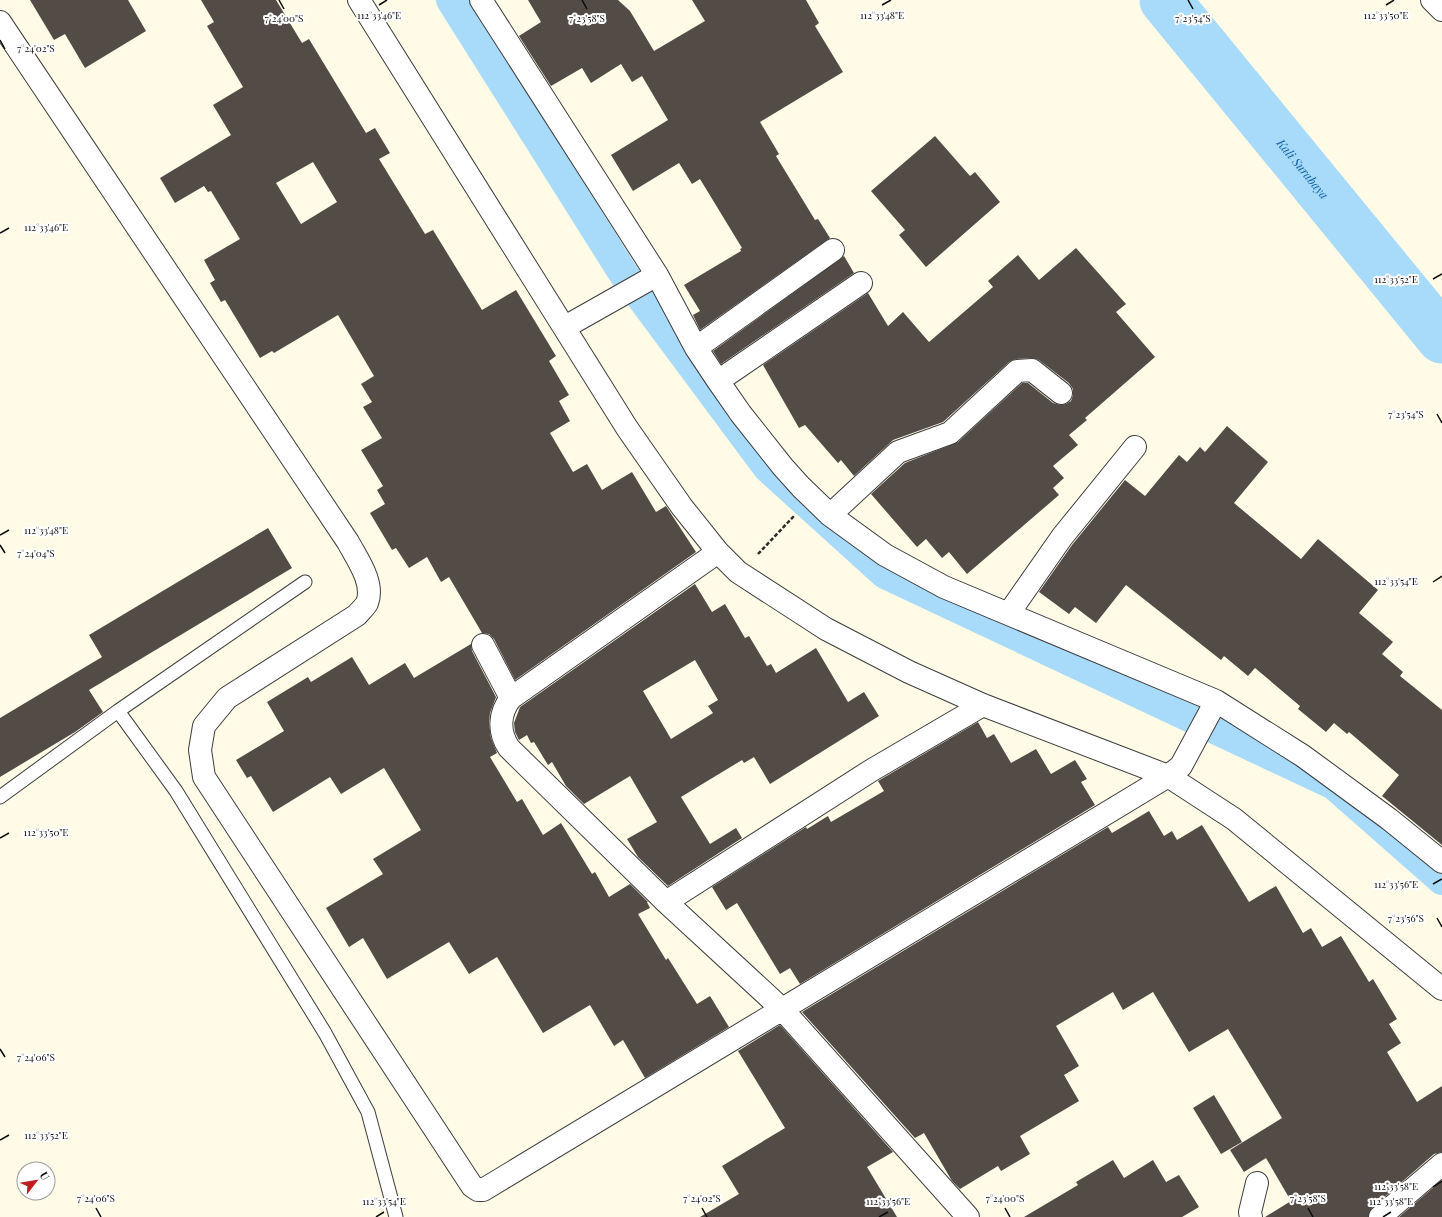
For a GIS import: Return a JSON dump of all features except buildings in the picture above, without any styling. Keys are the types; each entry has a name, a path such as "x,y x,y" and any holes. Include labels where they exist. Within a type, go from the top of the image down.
{"street":[{"path":"359,0 627,428 682,507 718,552 738,572 826,629 909,672 983,705 1175,771 1442,988"},
{"path":"481,0 696,348 740,414 782,467 830,515 885,555 910,570 944,587 1009,613 1213,706 1303,756 1389,819 1442,862"},
{"path":"1432,0 1442,10"},
{"path":"0,22 348,542 363,571 369,594 366,604 357,615 227,698 204,726 200,750 204,777 472,1186 478,1190 483,1190 1175,771 1213,706"},
{"path":"696,348 833,250"},
{"path":"565,327 652,277"},
{"path":"718,381 862,283"},
{"path":"830,515 898,452 950,433 1017,371 1032,370 1061,393"},
{"path":"1009,613 1062,537 1135,447"},
{"path":"718,552 511,698 502,714 503,737 509,748 666,902 782,1008 968,1217"},
{"path":"483,645 511,698"},
{"path":"666,902 872,770 983,705"},
{"path":"1380,1217 1442,1164"},
{"path":"1251,1217 1250,1212 1257,1183"}],"lane":[{"path":"0,797 118,711 305,582"},
{"path":"118,711 176,791 324,1033 368,1112 396,1217"}],"path":[{"path":"761,551 797,513"}],"waterway":[{"path":"451,0 623,273 768,468 885,574 1334,785 1442,880"},
{"name":"Kali Surabaya","path":"1165,0 1442,338"}]}
